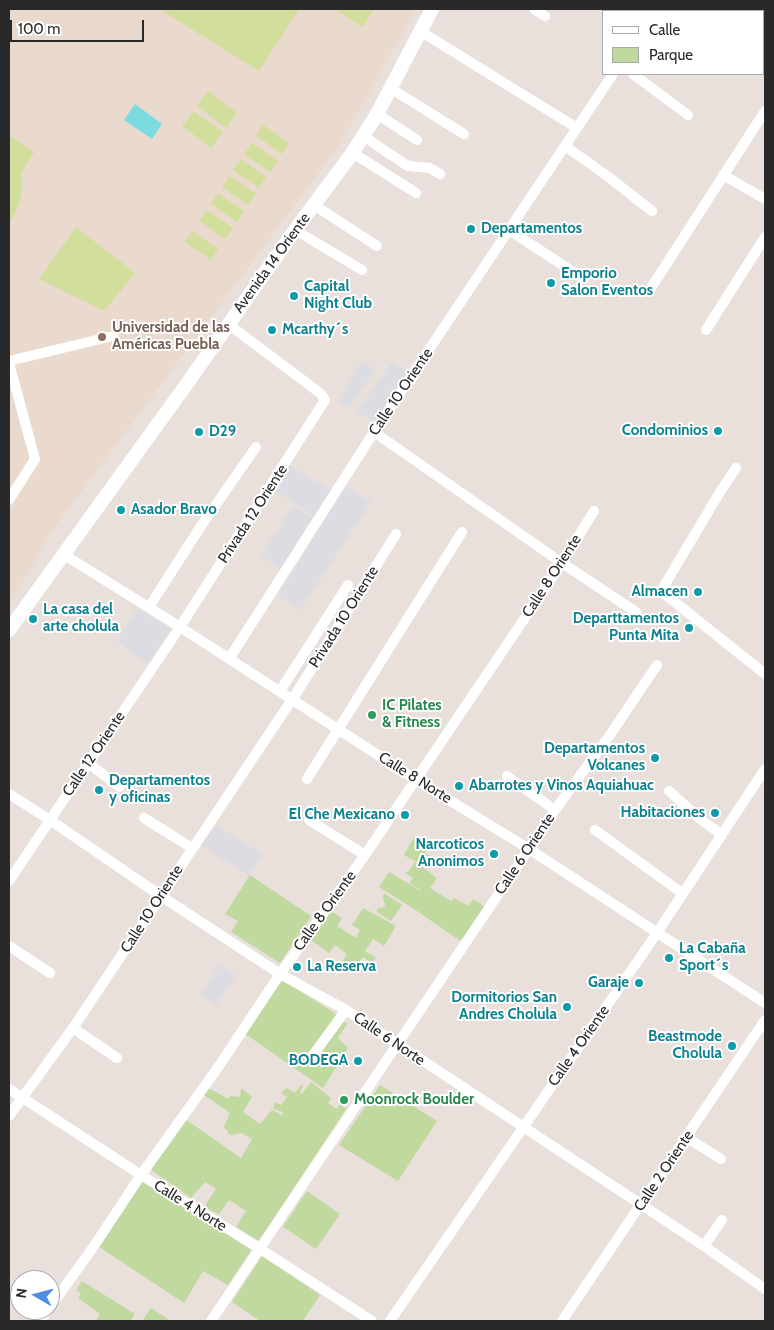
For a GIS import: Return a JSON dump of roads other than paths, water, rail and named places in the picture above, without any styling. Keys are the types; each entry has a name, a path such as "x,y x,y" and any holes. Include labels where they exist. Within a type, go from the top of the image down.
{"main road":[{"name":"Avenida 14 Oriente","path":"11,622 63,554 295,230 353,153 377,114 432,9"}],"street":[{"path":"534,9 545,16"},
{"path":"420,31 577,128"},
{"name":"Calle 10 Oriente","path":"229,659 374,432 612,75"},
{"path":"634,75 688,115"},
{"path":"390,88 464,134"},
{"path":"651,288 765,111"},
{"path":"377,114 418,140"},
{"path":"364,136 408,166 430,168 440,174"},
{"path":"565,146 652,211"},
{"path":"353,153 416,193"},
{"path":"723,176 765,199"},
{"path":"314,205 377,246"},
{"path":"295,230 362,270"},
{"path":"509,230 584,279"},
{"path":"706,330 765,237"},
{"name":"Privada 12 Oriente","path":"180,627 325,400 320,393 228,324"},
{"path":"9,500 35,459 9,362 113,336"},
{"path":"374,432 562,563 636,612"},
{"path":"149,607 201,526 256,447"},
{"path":"736,468 662,591 765,674"},
{"name":"Calle 8 Oriente","path":"60,1294 364,855 562,563 594,511"},
{"path":"307,779 462,532"},
{"name":"Privada 10 Oriente","path":"292,699 396,534"},
{"name":"Calle 8 Norte","path":"63,554 149,607 415,779 529,849 765,1003"},
{"path":"280,691 348,586"},
{"name":"Calle 12 Oriente","path":"9,881 180,627"},
{"name":"Calle 6 Oriente","path":"211,1321 555,810 610,735 657,666"},
{"name":"Calle 10 Oriente","path":"9,1116 73,1028 292,699"},
{"path":"88,763 120,787"},
{"name":"Calle 4 Oriente","path":"390,1321 657,933 765,769"},
{"path":"507,776 555,810"},
{"path":"669,791 699,818 722,835"},
{"name":"Calle 6 Norte","path":"9,794 280,974 346,1010 704,1246 765,1290"},
{"path":"144,818 192,848"},
{"path":"309,820 364,855"},
{"path":"595,830 682,893"},
{"path":"9,946 50,973"},
{"path":"310,1059 346,1010"},
{"name":"Calle 2 Oriente","path":"562,1321 765,1020"},
{"path":"73,1028 117,1058"},
{"name":"Calle 4 Norte","path":"9,1089 372,1321"},
{"path":"686,1137 721,1159"},
{"path":"704,1246 722,1220"}],"water":[{"path":"135,104 162,124 152,139 124,120"}],"place":[{"name":"Departamentos","path":"471,229"},
{"name":"Emporio Salon Eventos","path":"551,283"},
{"name":"Capital Night Club","path":"294,296"},
{"name":"Mcarthy´s","path":"272,330"},
{"name":"Universidad de las Américas Puebla","path":"102,337"},
{"name":"Condominios","path":"718,431"},
{"name":"D29","path":"199,432"},
{"name":"Asador Bravo","path":"121,510"},
{"name":"Almacen","path":"698,592"},
{"name":"La casa del arte cholula","path":"33,619"},
{"name":"Departtamentos Punta Mita","path":"689,628"},
{"name":"IC Pilates & Fitness","path":"372,715"},
{"name":"Departamentos Volcanes","path":"655,758"},
{"name":"Abarrotes y Vinos Aquiahuac","path":"459,786"},
{"name":"Departamentos y oficinas","path":"99,790"},
{"name":"Habitaciones","path":"715,813"},
{"name":"El Che Mexicano","path":"405,815"},
{"name":"Narcoticos Anonimos","path":"494,854"},
{"name":"La Cabaña Sport´s","path":"669,958"},
{"name":"La Reserva","path":"297,967"},
{"name":"Garaje","path":"639,983"},
{"name":"Dormitorios San Andres Cholula","path":"567,1007"},
{"name":"Beastmode Cholula","path":"732,1046"},
{"name":"BODEGA","path":"358,1061"},
{"name":"Moonrock Boulder","path":"344,1100"}]}
